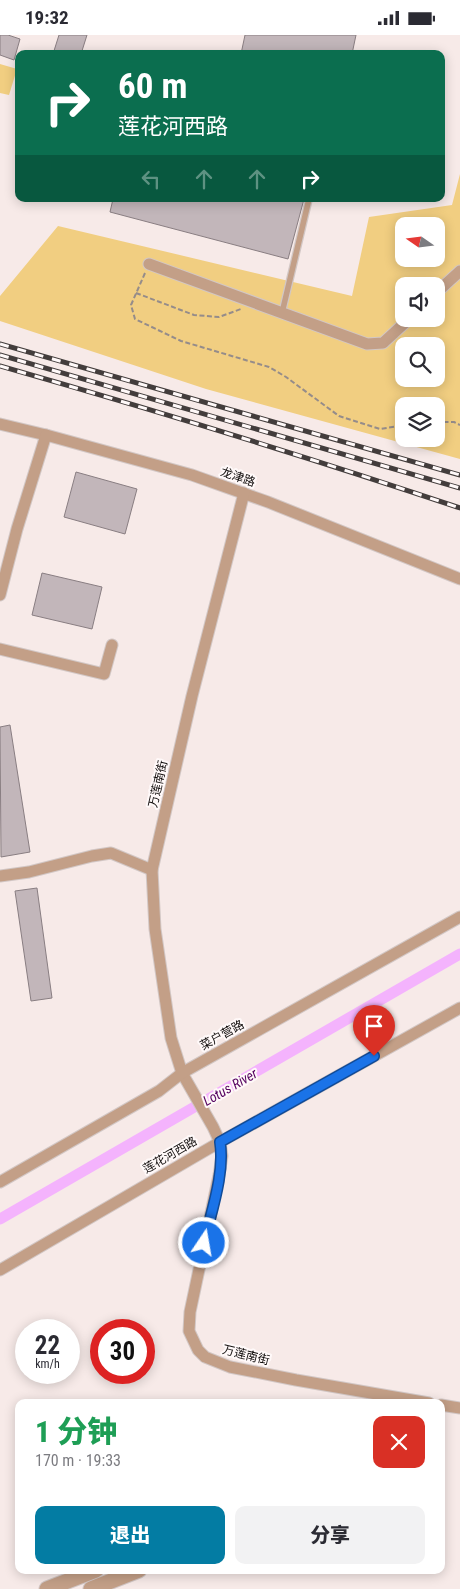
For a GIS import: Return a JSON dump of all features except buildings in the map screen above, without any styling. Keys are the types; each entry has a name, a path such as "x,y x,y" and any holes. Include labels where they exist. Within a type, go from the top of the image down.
{"street":[{"path":"149,264 367,344 383,343 400,327"},
{"path":"445,285 460,271"},
{"name":"龙津路","path":"0,424 192,475 244,493 460,579"},
{"path":"0,595 17,529 46,435"},
{"name":"万莲南街","path":"244,493 192,696 152,869 156,929 171,1038 182,1073 213,1127 220,1142 222,1156 190,1312 189,1331 198,1350 205,1357 230,1367 407,1399"},
{"path":"0,649 104,674 112,645"},
{"path":"0,876 29,872 92,855 111,853 152,869"},
{"name":"菜户营路","path":"0,1182 159,1091 182,1073 460,917"},
{"name":"莲花河西路","path":"0,1270 220,1142 460,1008"},
{"path":"445,1406 460,1409"},
{"path":"47,1589 86,1574"},
{"path":"91,1589 129,1574"}],"lane":[{"path":"282,313 308,202"}],"path":[{"path":"149,264 130,305 135,319 181,341 269,367 286,377 339,416 380,429 395,426"},
{"path":"136,293 194,315 219,317 256,303"},
{"path":"445,422 460,425"}],"shaded area":[{"path":"0,64 15,68 15,76 9,95 0,93"},
{"path":"460,174 460,459 416,447 445,447 445,397 395,397 395,441 206,389 0,321 0,296 58,226 352,296 369,217 452,205"}],"waterway":[{"name":"Lotus River","path":"0,1219 460,954"}],"railway":[{"path":"0,344 460,475"},
{"path":"0,355 460,488"},
{"path":"0,366 231,434 460,508"}],"route":[{"path":"204,1243 219,1175 222,1156 220,1142 374,1056"}]}
